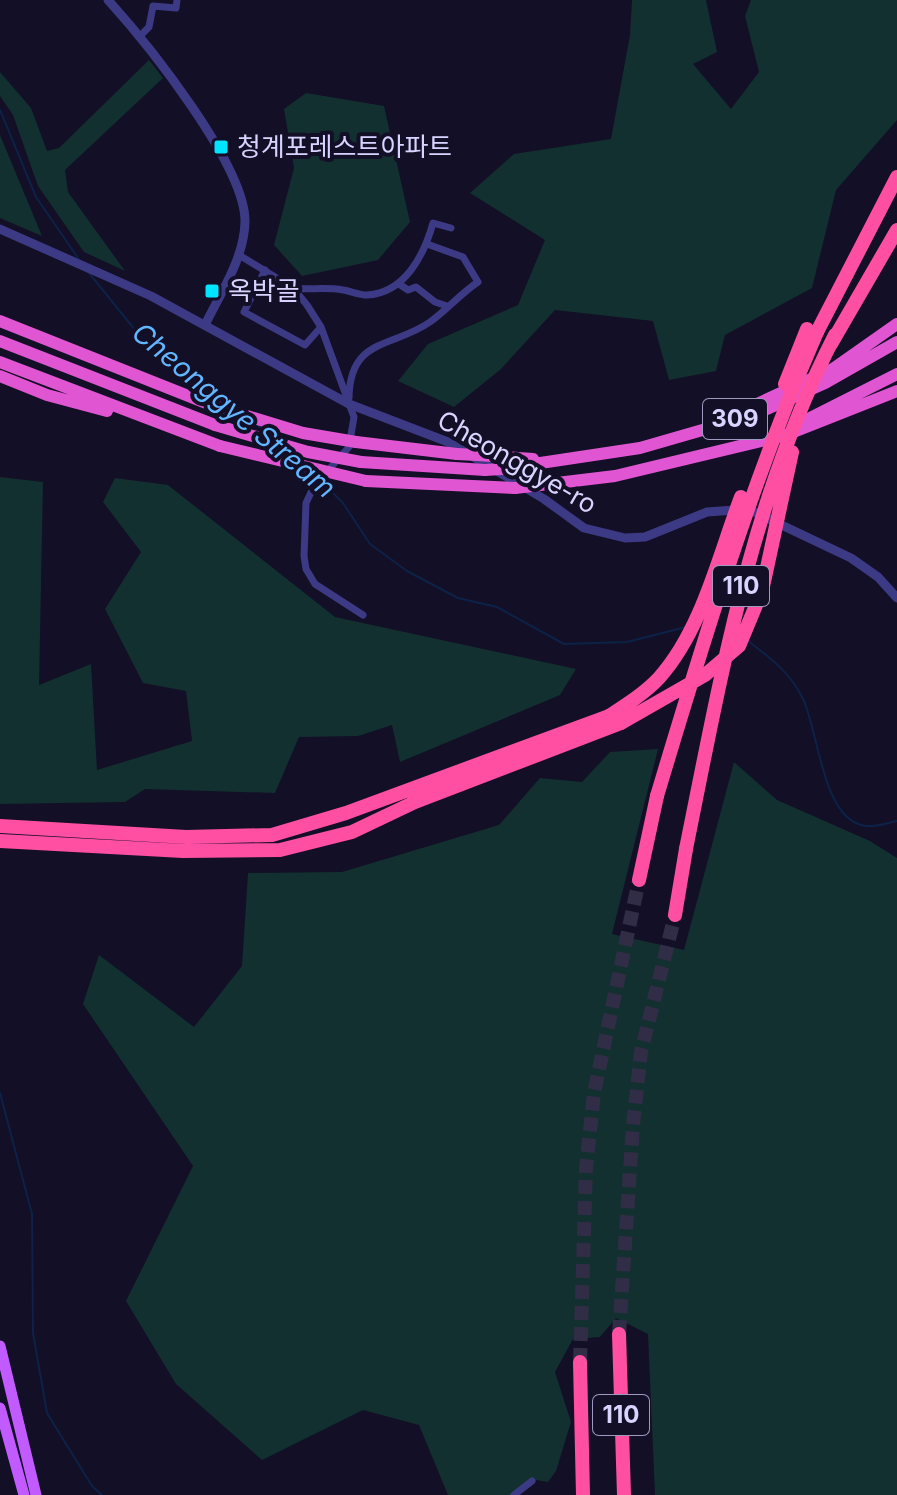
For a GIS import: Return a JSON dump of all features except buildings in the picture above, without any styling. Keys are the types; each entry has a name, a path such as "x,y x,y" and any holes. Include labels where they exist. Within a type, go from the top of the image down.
{"highway":[{"name":"110","path":"639,880 657,796 725,571 812,330 897,177"},
{"name":"110","path":"675,915 749,550 783,455 835,335 897,230"},
{"path":"0,321 211,405 303,433 353,445 560,461"},
{"path":"719,423 833,369 897,324"},
{"path":"0,826 186,837 272,835 346,813 615,719 659,678 687,633 812,330"},
{"path":"0,841 183,851 268,851 305,845 352,832 415,802 615,719 705,675 739,646 762,591 794,442 835,335"},
{"name":"309","path":"0,341 215,425 308,452 361,462 485,470 640,448 751,416 825,383 897,342"},
{"name":"309","path":"0,362 220,446 366,481 515,488 615,476 730,448 808,418 897,374"},
{"path":"0,376 47,395 143,419"},
{"path":"730,448 786,435 897,391"},
{"name":"110","path":"619,1334 624,1495"},
{"name":"110","path":"580,1362 583,1495"}],"main road":[{"path":"0,1346 36,1495"},
{"path":"0,1408 24,1495"}],"street":[{"path":"108,0 168,73 233,178 245,221 239,255 205,325"},
{"path":"139,37 149,27 153,6 176,8 177,0"},
{"path":"293,288 341,289 364,295 399,284 427,244 433,223 451,228"},
{"name":"Cheonggye-ro","path":"0,229 118,280 349,404 448,442 544,499 568,518 605,535 645,537 720,509 748,509 851,558 878,577 897,598"},
{"path":"349,404 349,383 365,352 428,324 478,282 463,257 427,244"},
{"path":"239,255 293,288 321,327 354,417 353,445 314,486 306,503 306,569 315,584 363,615"},
{"path":"265,270 244,312 305,345 321,327"},
{"path":"399,284 408,290 416,287 435,302 447,306"},
{"path":"514,1495 532,1481"}],"green space":[{"path":"632,0 706,0 717,52 693,64 731,109 759,72 745,16 751,0 897,0 897,120 836,190 812,288 725,335 716,371 669,380 653,321 555,310 501,369 454,407 398,381 428,344 518,305 545,240 470,193 514,154 611,139 630,35"},
{"path":"149,60 163,78 65,170 68,192 125,271 84,252 38,186 13,115 0,96 0,72 31,108 47,151 59,148"},
{"path":"306,93 384,106 410,222 378,260 302,276 274,245 294,168 284,109"},
{"path":"0,135 42,236 0,218"},
{"path":"0,477 43,482 39,685 91,664 97,770 192,741 186,691 143,683 105,609 141,552 103,502 115,478 168,485 335,617 576,669 560,695 400,762 392,725 358,736 299,737 275,793 145,789 125,802 0,804"},
{"path":"658,749 612,934 684,950 734,762 777,800 870,841 897,858 897,1495 655,1495 648,1334 616,1318 600,1337 573,1339 555,1372 571,1422 556,1471 548,1482 536,1480 518,1495 448,1495 419,1425 363,1410 262,1460 176,1384 126,1301 193,1166 83,1004 99,955 194,1027 242,966 248,873 342,872 499,825 540,778 582,782 610,752"}],"waterway":[{"name":"Cheonggye Stream","path":"0,110 36,197 78,258"},
{"name":"Cheonggye Stream","path":"89,273 144,341 233,406"},
{"name":"Cheonggye Stream","path":"257,425 271,435"},
{"name":"Cheonggye Stream","path":"323,483 343,503 370,544 407,571 458,598 497,607 564,644 627,642 686,627"},
{"name":"Cheonggye Stream","path":"748,641 779,666 803,699 824,773 840,809 851,820 866,826 897,821"},
{"path":"0,1093 32,1214 33,1333 47,1413 92,1486 102,1495"}],"tunnel":[{"path":"580,1362 586,1168 594,1093 639,880"},
{"path":"619,1334 641,1052 675,915"}],"place":[{"name":"청계포레스트아파트","path":"221,147"},
{"name":"옥박골","path":"212,291"}]}
